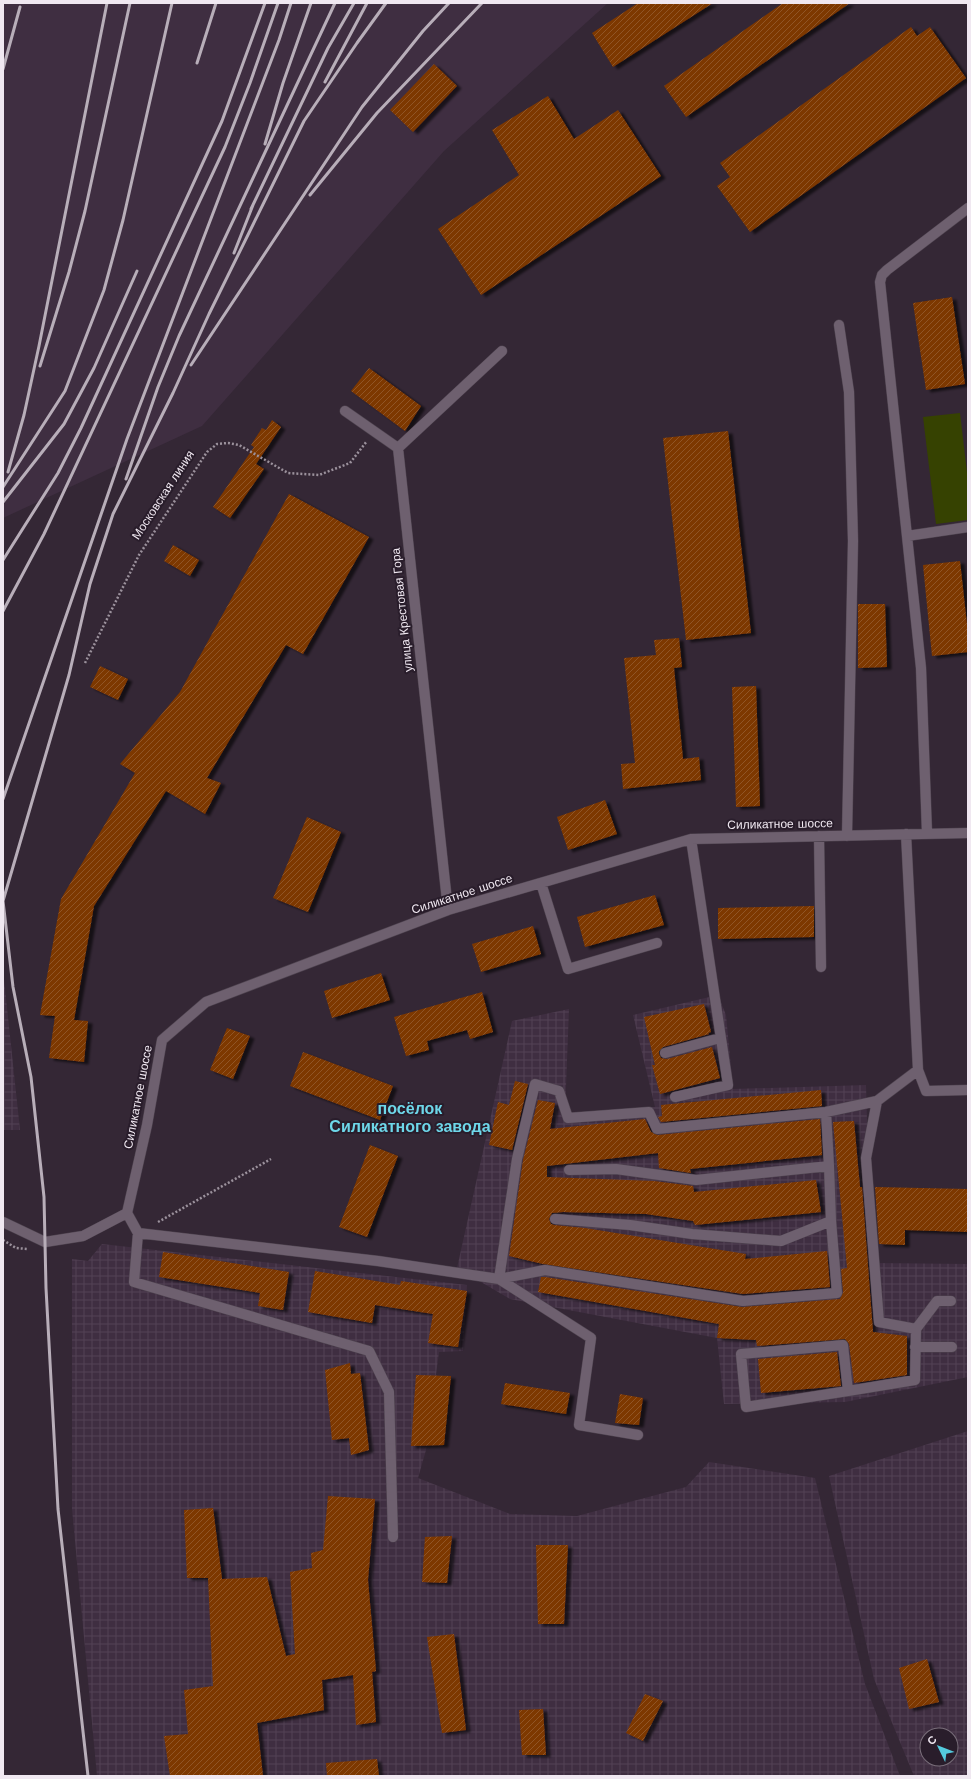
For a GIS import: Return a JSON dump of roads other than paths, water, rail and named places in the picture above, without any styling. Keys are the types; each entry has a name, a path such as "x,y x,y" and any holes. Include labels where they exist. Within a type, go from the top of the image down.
{"street":[{"path":"927,834 921,668 880,282 882,275 886,270 968,208"},
{"path":"839,326 849,392 853,542 847,836"},
{"path":"345,411 398,448 502,351"},
{"name":"улица Крестовая Гора","path":"398,448 448,910"},
{"path":"908,536 968,527"},
{"name":"Силикатное шоссе","path":"127,1213 147,1125 162,1040 206,1002 448,910 691,839 968,832"},
{"path":"906,834 918,1070 926,1091 968,1090"},
{"path":"819,836 821,967"},
{"path":"675,1097 728,1085 691,839"},
{"path":"541,883 568,969 657,943"},
{"path":"665,1053 720,1038"},
{"path":"499,1279 517,1159 535,1084 559,1091 568,1118 649,1112 657,1128 826,1112 878,1101 918,1070"},
{"path":"878,1101 866,1158 880,1322 916,1329"},
{"path":"138,1233 378,1261 499,1279 545,1270 743,1301 837,1293 831,1221 826,1112"},
{"path":"569,1170 616,1169 696,1180 829,1166"},
{"path":"3,1222 45,1242 83,1236 127,1213 138,1233 134,1282 369,1350 389,1392 394,1537"},
{"path":"555,1219 630,1225 692,1234 781,1241 831,1221"},
{"path":"499,1279 591,1338 579,1425 638,1436"},
{"path":"848,1391 843,1345 741,1354 746,1407 848,1391 915,1380 916,1329 937,1301 951,1301"},
{"path":"915,1347 952,1347"}],"railway":[{"path":"8,472 24,415 39,346 107,3"},
{"path":"40,366 69,272 85,211 130,3"},
{"path":"3,487 65,391 104,290 123,220 172,3"},
{"path":"197,63 216,3"},
{"path":"3,560 58,473 81,428 222,121 265,3"},
{"path":"3,611 44,534 225,147 250,83 278,3"},
{"path":"3,799 127,439 279,40 291,3"},
{"path":"265,144 283,83 311,3"},
{"path":"126,479 158,387 179,336 335,3"},
{"path":"251,209 328,48 354,3"},
{"path":"325,82 367,3"},
{"path":"88,1776 58,1509 46,1288 44,1197 31,1077 13,987 3,901 69,675 90,584 113,514 304,121 386,3"},
{"path":"191,365 362,107 423,31 449,3"},
{"path":"310,195 377,113 482,3"},
{"path":"3,69 20,7"},
{"path":"234,253 253,205"},
{"path":"3,502 64,424 94,368 137,271"}],"district":[{"name":"посёлок Силикатного завода","path":"410,1117"}]}
